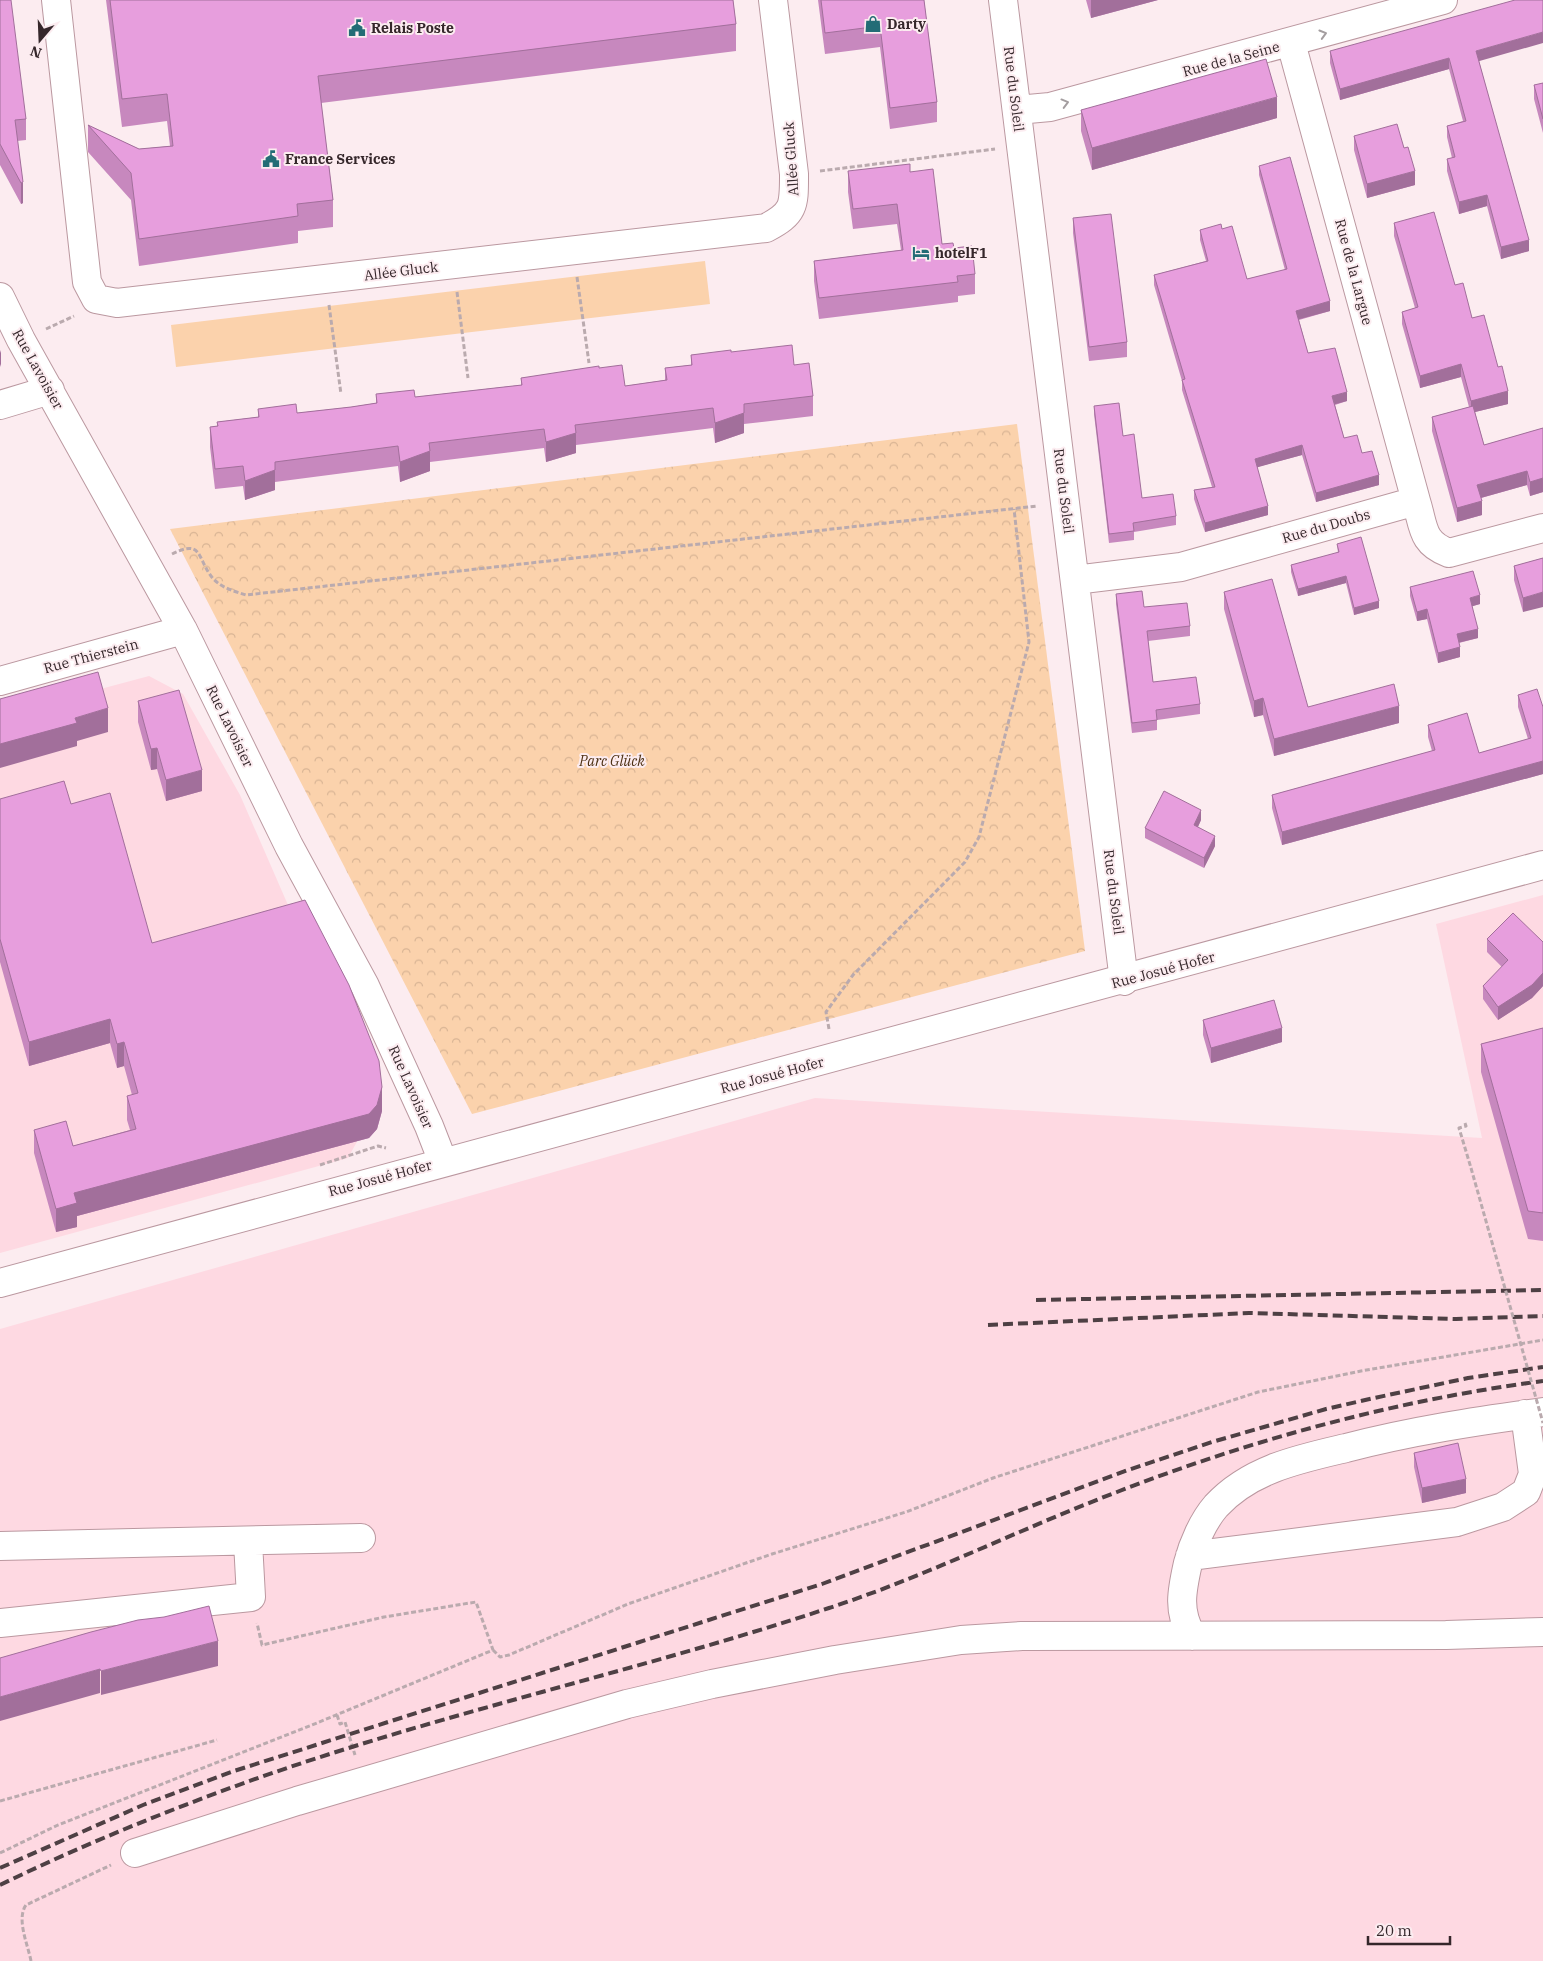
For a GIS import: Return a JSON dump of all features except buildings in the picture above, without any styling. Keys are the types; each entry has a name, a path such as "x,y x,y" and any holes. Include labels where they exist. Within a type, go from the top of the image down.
{"street":[{"path":"56,0 87,282 96,298"},
{"name":"Allée Gluck","path":"96,298 117,303 766,228 783,220 794,202 794,174 773,0"},
{"name":"Rue du Soleil","path":"1003,0 1124,981"},
{"name":"Rue de la Seine","path":"1017,110 1050,107 1291,43 1443,0"},
{"name":"Rue de la Largue","path":"1291,43 1416,501"},
{"name":"Rue Lavoisier","path":"0,297 21,340 183,630 289,846 365,986 429,1126 443,1162"},
{"path":"0,405 50,390"},
{"path":"1416,501 1428,541 1436,548 1449,552 1543,528"},
{"name":"Rue du Doubs","path":"1075,580 1181,567 1416,501"},
{"name":"Rue Thierstein","path":"0,681 183,630"},
{"name":"Rue Josué Hofer","path":"0,1283 443,1162 1124,981 1543,865"},
{"path":"1190,1556 1457,1522 1503,1507 1526,1492 1533,1474 1537,1416 1384,1438 1274,1468 1241,1485 1216,1506 1206,1520 1190,1556 1181,1594 1184,1623 1192,1636"},
{"path":"0,1546 361,1538"},
{"path":"0,1623 251,1597 248,1542"},
{"path":"135,1853 296,1800 357,1784 627,1704 712,1684 835,1660 970,1639 1095,1634 1192,1636 1474,1635 1543,1632"}],"path":[{"path":"794,174 1021,145"},
{"path":"573,250 588,363"},
{"path":"453,265 468,378"},
{"path":"326,280 341,394"},
{"path":"21,340 68,320 96,298"},
{"path":"147,566 185,547 194,548 201,555 211,577 225,588 246,595 1065,503"},
{"path":"831,1037 826,1012 853,975 965,862 979,837 1030,642 1014,509"},
{"path":"1465,1123 1466,1126 1459,1128 1537,1416"},
{"path":"251,1597 262,1645 384,1616 476,1602 493,1650 500,1657 509,1655 628,1604 772,1554 906,1512 993,1478 1258,1392 1370,1369 1543,1340"},
{"path":"0,1853 58,1825 336,1715 493,1650"},
{"path":"336,1715 340,1724 345,1722 358,1766 352,1768 357,1784"},
{"path":"0,1801 217,1740"},
{"path":"31,1961 22,1922 22,1912 26,1905 135,1853"}],"shaded area":[{"path":"149,676 183,694 240,795 376,1107 348,1158 0,1253 0,716"},
{"path":"1543,895 1543,1961 0,1961 0,1329 815,1098 1482,1138 1436,924"}],"green space":[{"path":"705,261 710,304 176,367 171,325"},
{"name":"Parc Glück","path":"1017,424 1085,951 472,1114 170,529"}],"railway":[{"path":"1036,1300 1543,1290"},
{"path":"988,1325 1249,1313 1456,1319 1543,1316"},
{"path":"0,1868 143,1805 234,1771 822,1584 1128,1470 1212,1442 1326,1409 1374,1398 1468,1378 1543,1367"},
{"path":"0,1885 115,1833 233,1787 380,1738 680,1653 829,1608 902,1582 1117,1492 1221,1455 1380,1410 1489,1389 1543,1381"}],"place":[{"name":"Darty","path":"873,24"},
{"name":"Relais Poste","path":"357,28"},
{"name":"France Services","path":"271,159"},
{"name":"hotelF1","path":"921,253"}]}
